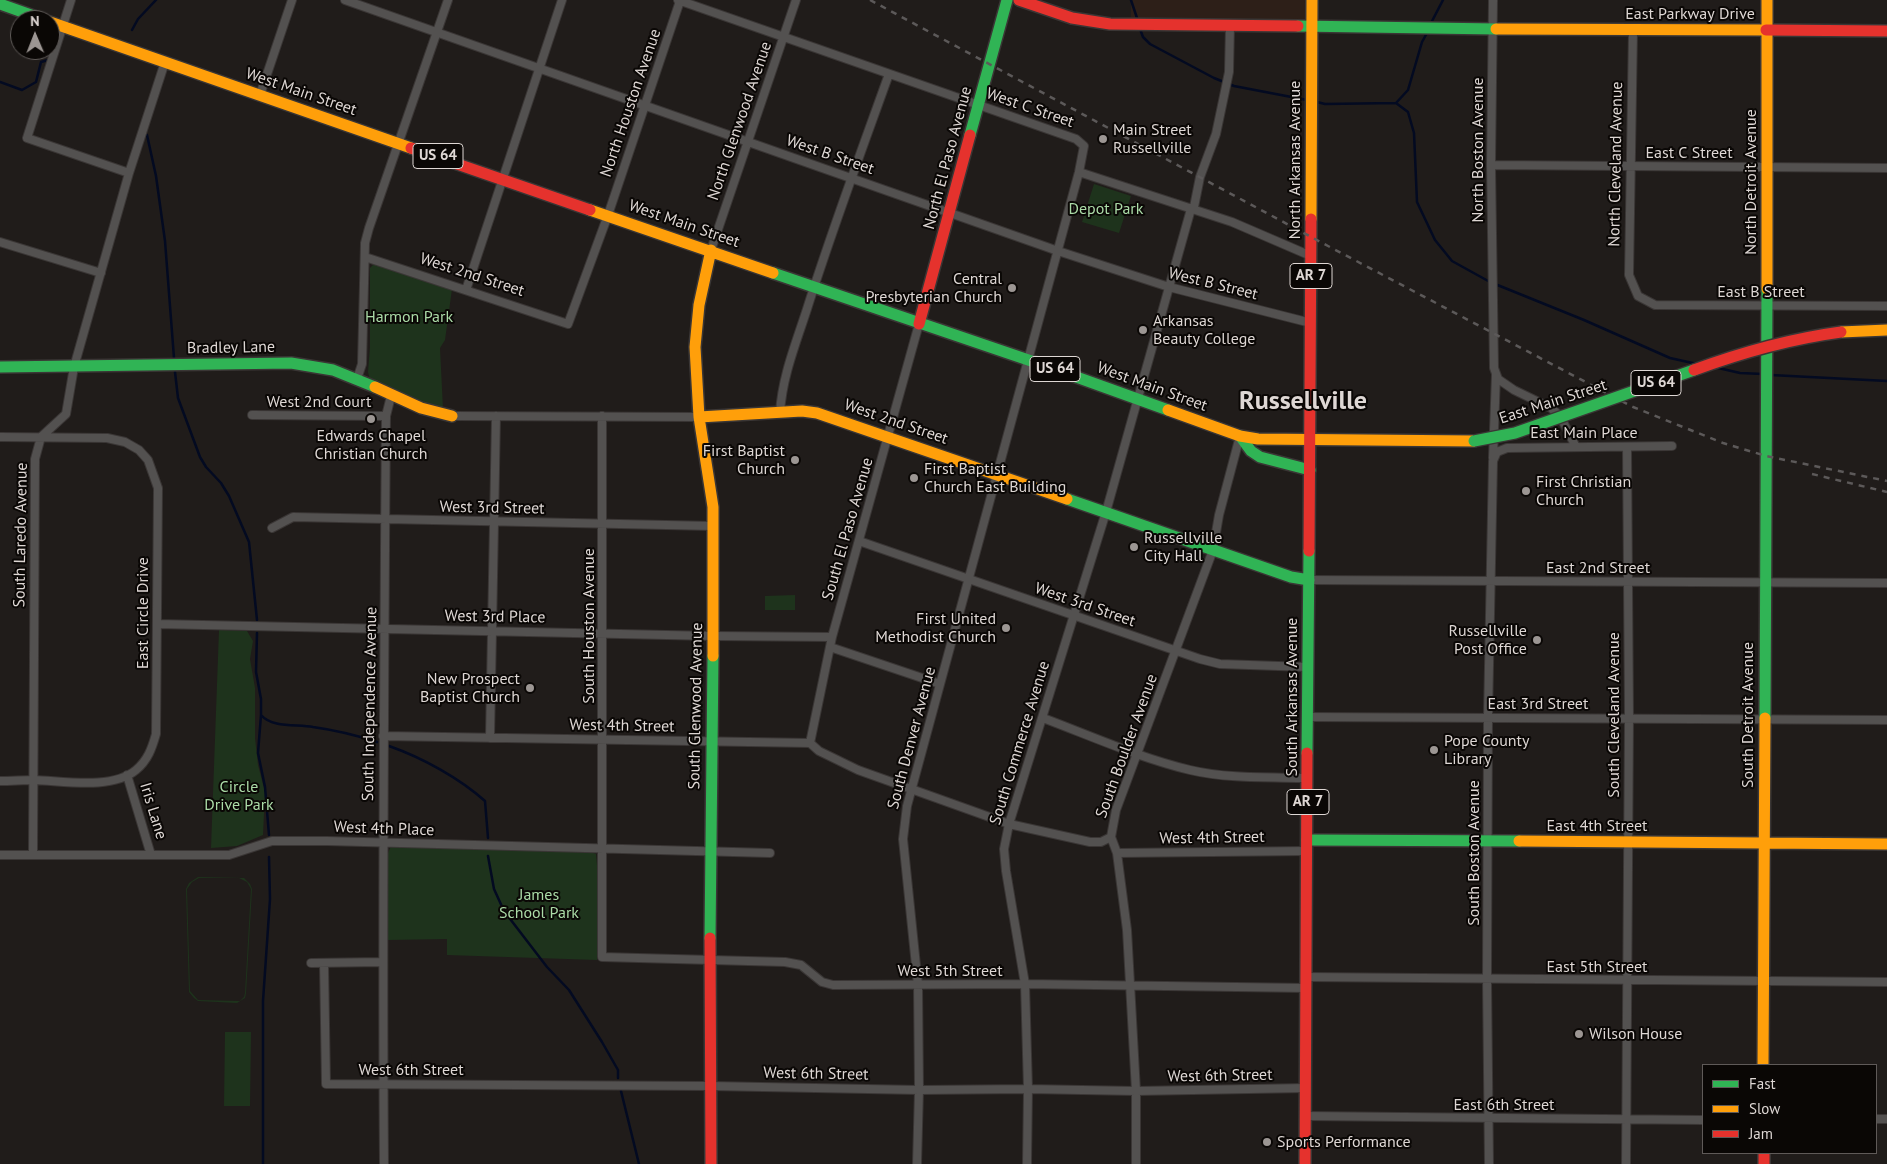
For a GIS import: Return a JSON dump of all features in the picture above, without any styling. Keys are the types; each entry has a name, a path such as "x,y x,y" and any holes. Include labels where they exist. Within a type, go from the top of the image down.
{"main road":[{"name":"North El Paso Avenue","path":"919,324 1007,0"},
{"name":"East Parkway Drive","path":"1019,0 1072,18 1092,22 1131,24 1439,29 1887,31"},
{"name":"North Arkansas Avenue","path":"1310,440 1312,0"},
{"name":"North Detroit Avenue","path":"1766,365 1767,0"},
{"path":"0,4 17,10"},
{"name":"West Main Street","path":"60,25 711,250 919,324 1027,359 1240,436 1258,439 1310,440"},
{"name":"South Glenwood Avenue","path":"711,250 699,305 695,347 699,417 713,507 713,741 710,852 711,1164"},
{"name":"East Main Street","path":"1310,440 1474,441 1494,438 1524,430 1747,351 1777,343 1841,332 1887,330"},
{"name":"Bradley Lane","path":"0,367 291,363 332,370 357,379 422,410 452,416"},
{"name":"South Detroit Avenue","path":"1763,1064 1766,365"},
{"name":"West 2nd Street","path":"699,417 802,411 817,413 1291,577 1309,580"},
{"path":"1240,436 1251,451 1260,457 1310,470"},
{"name":"South Arkansas Avenue","path":"1305,1164 1310,440"},
{"name":"East 4th Street","path":"1307,845 1489,842 1887,844"}],"street":[{"path":"71,0 27,138 129,173"},
{"path":"260,95 292,0"},
{"name":"West B Street","path":"345,0 1058,251 1169,287 1311,323"},
{"path":"357,379 362,364 365,257 369,228 448,0"},
{"path":"466,290 562,0"},
{"name":"West C Street","path":"679,0 1076,139 1084,146 1079,172"},
{"name":"North Houston Avenue","path":"608,215 679,0"},
{"name":"North Glenwood Avenue","path":"711,250 796,0"},
{"name":"North Boston Avenue","path":"1493,0 1491,165 1492,286 1494,368 1496,375"},
{"name":"South Commerce Avenue","path":"1027,1164 1026,984 1006,871 1004,850 1008,824 1043,718 1106,512 1191,209 1194,207 1200,177 1216,134 1229,72 1230,25"},
{"name":"North Cleveland Avenue","path":"1633,30 1629,166 1629,275 1638,296"},
{"path":"40,437 66,414 74,367 129,173 166,62"},
{"path":"780,413 788,366 889,74"},
{"name":"East C Street","path":"1491,165 1887,168"},
{"path":"1079,172 1232,222 1311,256"},
{"name":"South Denver Avenue","path":"917,1164 919,1090 918,985 903,839 904,823 996,474 1079,172"},
{"name":"West 2nd Street","path":"365,257 568,324 608,215"},
{"path":"0,242 101,273"},
{"name":"East B Street","path":"1638,296 1655,306 1887,306"},
{"name":"South El Paso Avenue","path":"810,743 832,637 919,324"},
{"path":"1496,375 1498,379 1514,390 1551,408 1560,416 1576,447"},
{"path":"1493,461 1496,375"},
{"name":"South Independence Avenue","path":"384,1164 382,843 386,416 391,396"},
{"name":"West 2nd Court","path":"252,415 386,416"},
{"name":"West 2nd Street","path":"452,416 699,417"},
{"path":"490,738 496,416"},
{"name":"South Houston Avenue","path":"602,416 602,957"},
{"name":"South Boulder Avenue","path":"1136,1164 1136,1091 1127,930 1117,853 1111,837 1116,810 1213,550 1219,515 1240,436"},
{"name":"East Circle Drive","path":"0,437 107,438 125,442 139,450 148,460 158,488 156,734 146,761 135,771 127,775 93,783 32,780 0,781"},
{"name":"South Laredo Avenue","path":"33,855 35,459 40,437"},
{"name":"East Main Place","path":"1497,452 1506,448 1672,446"},
{"name":"South Cleveland Avenue","path":"1626,1164 1628,843 1627,447"},
{"name":"South Boston Avenue","path":"1489,1164 1487,980 1488,717 1493,461 1497,452"},
{"name":"West 3rd Street","path":"272,528 294,517 713,526"},
{"name":"West 3rd Street","path":"859,541 1176,651 1220,664 1308,666"},
{"name":"East 2nd Street","path":"1309,580 1887,582"},
{"name":"West 3rd Place","path":"157,624 832,637"},
{"path":"830,647 940,684"},
{"name":"East 3rd Street","path":"1308,717 1887,720"},
{"path":"1043,718 1138,753 1192,770 1220,774 1308,778"},
{"name":"West 4th Street","path":"383,736 810,743"},
{"path":"810,743 819,751 858,770 1008,824 1090,842 1101,842 1111,837"},
{"name":"Iris Lane","path":"127,775 151,855"},
{"name":"West 4th Place","path":"0,855 229,855 272,841 770,853"},
{"name":"West 4th Street","path":"1117,853 1307,845"},
{"name":"West 5th Street","path":"602,957 785,962 801,965 810,970 822,982 833,985 1306,983"},
{"path":"311,963 382,962"},
{"name":"West 6th Street","path":"324,963 326,1084 1136,1091 1306,1088"},
{"name":"East 5th Street","path":"1306,983 1487,980 1887,982"},
{"name":"East 6th Street","path":"1306,1116 1702,1120"}],"shaded area":[{"path":"1131,0 1312,0 1312,26 1131,24"}],"green space":[{"name":"Depot Park","path":"1094,184 1131,196 1119,233 1082,222"},
{"name":"Harmon Park","path":"374,264 452,289 445,340 440,348 443,409 407,398 370,380 368,372 370,347 370,268"},
{"path":"795,595 795,610 765,610 765,596"},
{"name":"Circle Drive Park","path":"219,630 247,631 253,641 250,659 255,688 255,738 258,765 265,792 263,835 237,846 211,848"},
{"name":"James School Park","path":"391,846 588,851 596,854 597,960 447,955 447,939 387,940 388,853"},
{"path":"198,877 244,878 250,884 252,889 246,993 245,998 237,1003 198,1001 189,992 186,889 189,883","holes":["199,878 239,878 247,882 251,889 244,997 240,1001 198,1000 190,991 187,889 192,882"]},
{"path":"225,1032 251,1032 250,1106 224,1106"}],"waterway":[{"path":"132,30 138,19 156,0"},
{"path":"1131,0 1138,21"},
{"path":"1430,25 1443,0"},
{"path":"1140,29 1143,37 1150,44 1214,78 1234,86 1307,100"},
{"path":"1396,103 1408,90 1422,42 1427,33"},
{"path":"0,82 22,90 36,82 41,62 48,60"},
{"path":"1317,102 1325,104 1396,103 1408,112 1414,133 1417,202 1435,240 1452,261 1490,282"},
{"path":"147,135 156,176 165,241 174,358"},
{"path":"1495,284 1584,320 1670,358 1697,364"},
{"path":"1714,367 1740,373 1763,374"},
{"path":"175,372 178,398 200,457 229,496 249,542 257,620"},
{"path":"1771,375 1887,381"},
{"path":"257,633 256,672 261,699 261,715 278,724 307,726 377,742"},
{"path":"261,715 258,753 265,787 269,835"},
{"path":"389,746 415,756 440,769 464,784 485,801 488,838"},
{"path":"488,856 494,889 504,911 547,967 569,990 618,1070 618,1078"},
{"path":"263,1164 263,1001 270,899 269,857"},
{"path":"621,1091 639,1164"}],"railway":[{"path":"870,0 1633,407 1723,443 1766,456 1887,481"},
{"path":"1812,474 1887,492"}],"traffic: fast":[{"path":"970,135 1007,0"},
{"path":"0,4 17,10"},
{"path":"1298,26 1496,29"},
{"path":"773,273 1043,365 1168,410"},
{"path":"1765,718 1767,289"},
{"path":"0,367 291,363 333,370 375,387"},
{"path":"1474,441 1515,433 1694,370"},
{"path":"1240,436 1251,451 1260,457 1310,470"},
{"path":"1067,499 1291,577 1309,580"},
{"path":"1307,753 1309,551"},
{"path":"710,938 713,656"},
{"path":"1307,840 1519,841"}],"traffic: slow":[{"path":"1311,219 1312,0"},
{"path":"1767,0 1767,289"},
{"path":"60,25 411,148"},
{"path":"1496,29 1766,30"},
{"path":"590,210 773,273"},
{"path":"711,250 699,305 695,347 699,417 713,507 713,656"},
{"path":"1841,332 1887,330"},
{"path":"375,387 421,408 452,416"},
{"path":"1168,410 1240,436 1258,439 1474,441"},
{"path":"699,417 802,411 817,413 1067,499"},
{"path":"1763,1064 1765,718"},
{"path":"1519,841 1887,844"}],"traffic: jam":[{"path":"1019,0 1072,18 1110,24 1298,26"},
{"path":"1766,30 1887,31"},
{"path":"919,324 970,135"},
{"path":"411,148 590,210"},
{"path":"1309,551 1311,219"},
{"path":"1694,370 1766,347 1803,338 1841,332"},
{"path":"1305,1164 1307,753"},
{"path":"710,938 711,1164"},
{"path":"1764,1154 1764,1164"}],"place":[{"name":"Main Street Russellville","path":"1103,139"},
{"name":"Central Presbyterian Church","path":"1012,288"},
{"name":"Arkansas Beauty College","path":"1143,330"},
{"name":"Edwards Chapel Christian Church","path":"371,419"},
{"name":"First Baptist Church","path":"795,460"},
{"name":"First Baptist Church East Building","path":"914,478"},
{"name":"First Christian Church","path":"1526,491"},
{"name":"Russellville City Hall","path":"1134,547"},
{"name":"First United Methodist Church","path":"1006,628"},
{"name":"Russellville Post Office","path":"1537,640"},
{"name":"New Prospect Baptist Church","path":"530,688"},
{"name":"Pope County Library","path":"1434,750"},
{"name":"Wilson House","path":"1579,1034"},
{"name":"Sports Performance","path":"1267,1142"}],"district":[{"name":"Russellville","path":"1303,402"}]}
